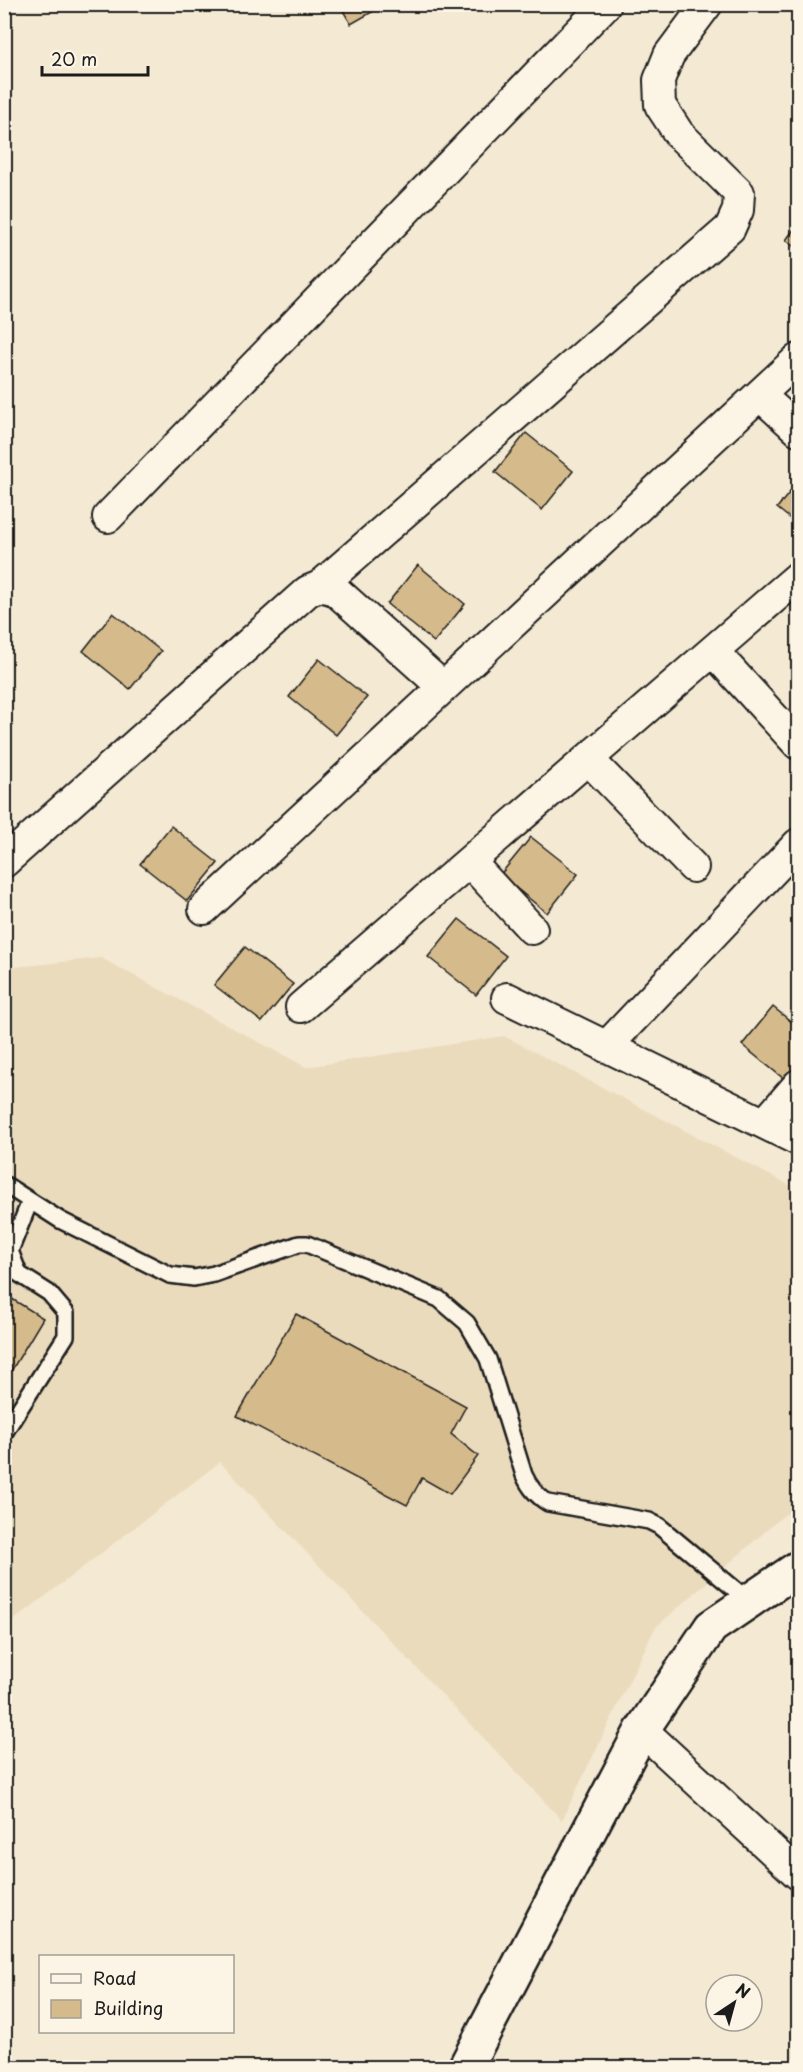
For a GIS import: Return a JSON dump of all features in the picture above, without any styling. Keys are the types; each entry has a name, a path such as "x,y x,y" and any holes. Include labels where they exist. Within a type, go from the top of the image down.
{"street":[{"path":"108,516 606,4"},
{"path":"4,862 308,591 320,586 730,228 738,210 739,193 679,134 660,105 659,80 669,55 707,4"},
{"path":"204,909 442,686 798,359"},
{"path":"760,396 798,430"},
{"path":"301,1007 798,578"},
{"path":"320,586 335,590 442,686"},
{"path":"714,652 798,744"},
{"path":"588,760 693,867"},
{"path":"606,1047 798,844"},
{"path":"470,862 532,928"},
{"path":"507,998 798,1140"},
{"path":"765,1123 798,1085"},
{"path":"465,2067 642,1730 711,1627 798,1568"},
{"path":"642,1730 795,1864"}],"lane":[{"path":"4,1184 60,1220 170,1275 194,1278 299,1244 307,1244 439,1299 467,1323 488,1359 524,1475 530,1488 538,1497 548,1503 639,1519 658,1526 749,1601"},
{"path":"4,1433 66,1336 66,1313 49,1293 19,1274 10,1251 30,1201"}],"shaded area":[{"path":"101,958 306,1067 504,1036 798,1190 798,1507 783,1516 655,1628 562,1820 220,1462 5,1627 5,968"}],"building":[{"path":"339,4 386,4 351,24"},
{"path":"798,224 798,250 786,240"},
{"path":"526,433 573,471 542,510 495,472"},
{"path":"798,482 798,525 777,508"},
{"path":"418,565 465,604 434,642 387,604"},
{"path":"113,613 161,651 130,689 83,651"},
{"path":"319,659 367,697 336,735 289,697"},
{"path":"171,826 218,863 187,901 140,864"},
{"path":"531,837 578,874 547,913 500,875"},
{"path":"459,919 506,956 476,995 428,957"},
{"path":"245,947 293,984 262,1022 214,985"},
{"path":"773,1007 798,1027 798,1071 789,1083 742,1045"},
{"path":"4,1294 43,1318 4,1383"},
{"path":"296,1314 466,1406 451,1434 478,1456 450,1494 422,1478 407,1505 237,1416"}]}
